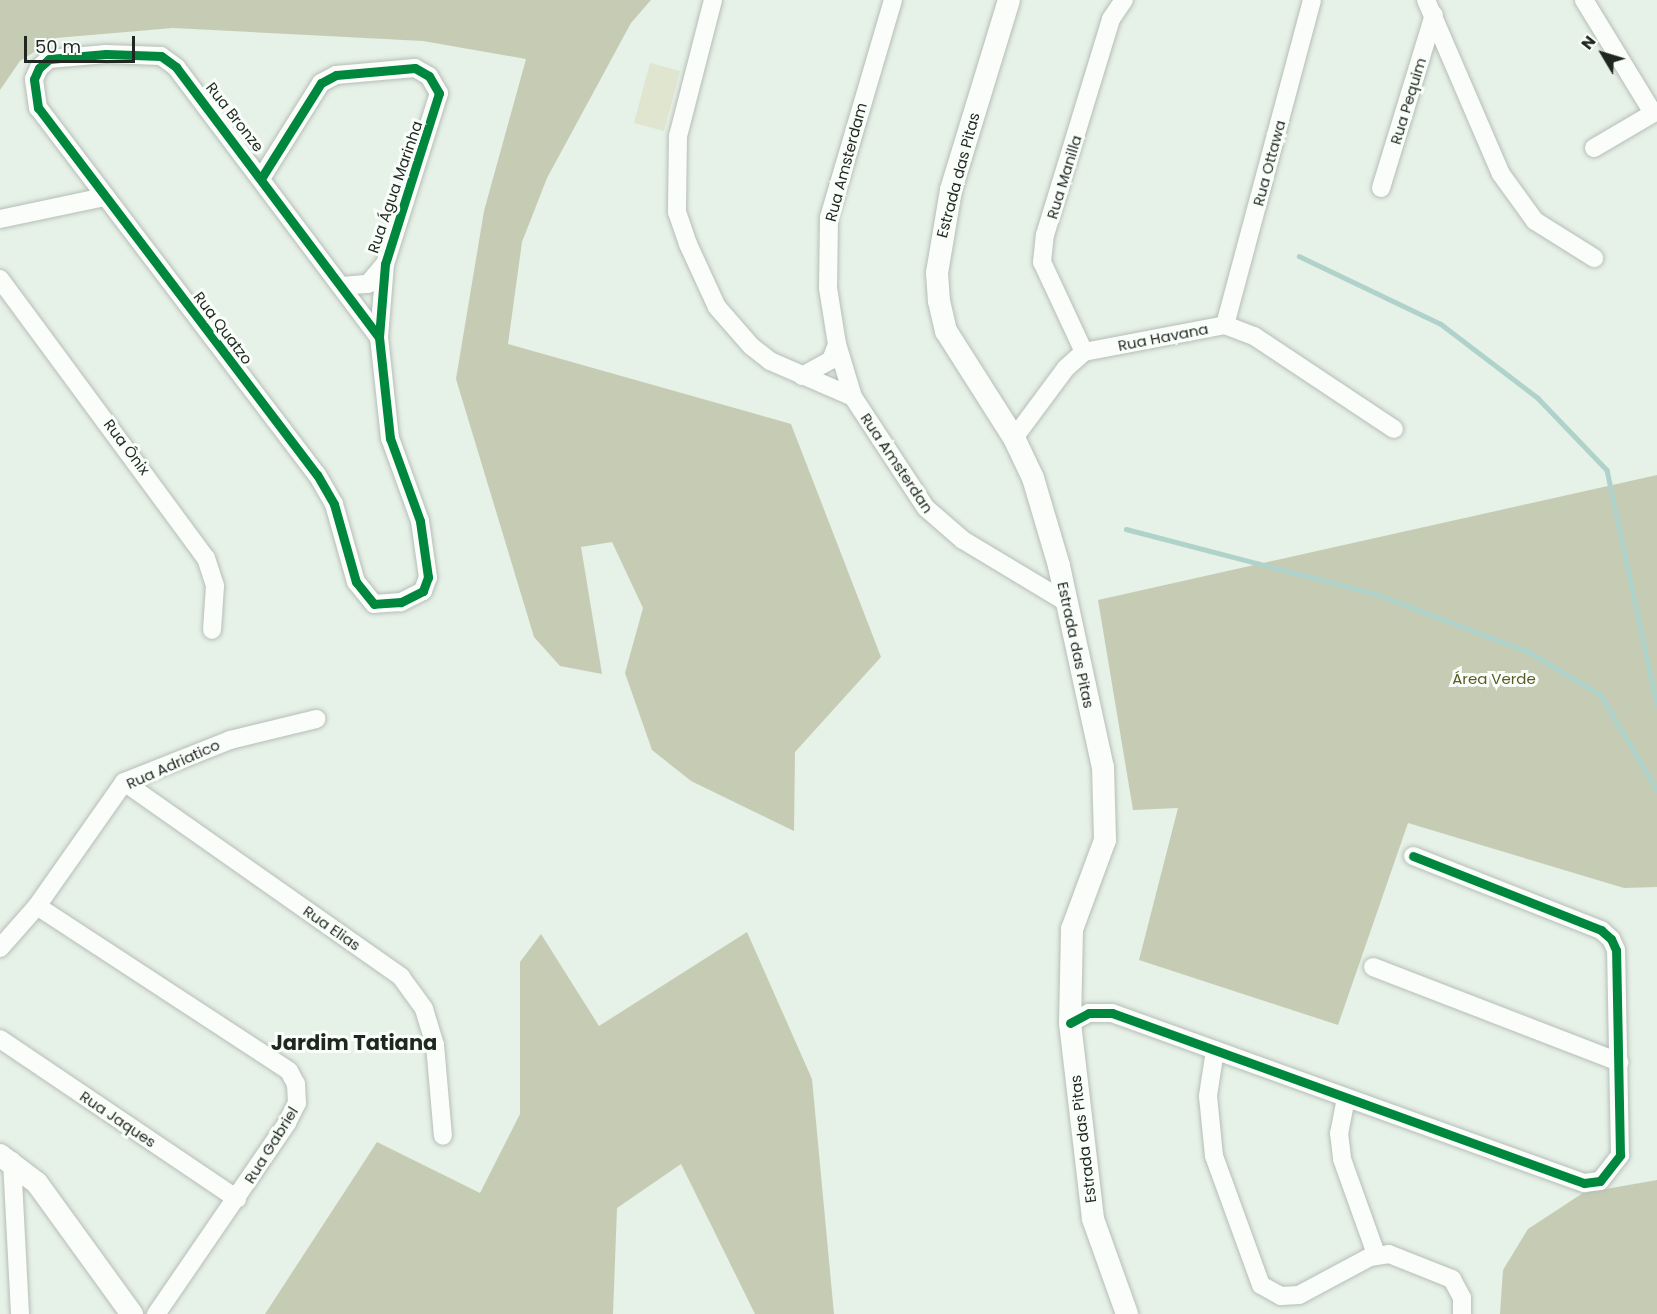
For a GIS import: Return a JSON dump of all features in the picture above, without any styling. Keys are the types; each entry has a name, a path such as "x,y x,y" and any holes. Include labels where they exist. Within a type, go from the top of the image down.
{"main road":[{"name":"Estrada das Pitas","path":"1009,0 951,190 937,273 946,331 1014,438 1044,511 1066,602 1108,812 1106,840 1069,945 1070,1023 1093,1219 1127,1314"},
{"path":"6,1158 37,1183 132,1314"}],"street":[{"path":"713,0 678,136 677,212 701,277 733,330 770,361 853,397"},
{"name":"Rua Amsterdam","path":"853,397 837,344 828,288 829,218 893,0"},
{"name":"Rua Manilla","path":"1084,352 1042,262 1046,235 1111,19 1124,0"},
{"name":"Rua Ottawa","path":"1225,325 1312,0"},
{"path":"1584,0 1655,112 1594,148"},
{"path":"1430,7 1501,174 1535,221 1594,258"},
{"name":"Rua Pequim","path":"1381,188 1430,7"},
{"name":"Rua Bronze","path":"38,108 33,79 49,59 161,57 176,67 262,177 379,337"},
{"name":"Rua Água Marinha","path":"262,177 321,83 336,75 390,68 415,68 429,76 439,93 437,108 385,264 379,337 390,438 420,521 428,577 423,591 392,603 374,604 356,582"},
{"name":"Rua Quatzo","path":"38,108 317,475 334,504 356,582"},
{"path":"0,219 104,197"},
{"path":"343,286 368,284 385,264"},
{"name":"Rua Ônix","path":"0,279 206,558 215,586 212,630"},
{"name":"Rua Havana","path":"1084,352 1225,325 1254,336 1394,429"},
{"path":"802,376 831,360 837,344"},
{"path":"1014,438 1066,368 1084,352"},
{"name":"Rua Amsterdan","path":"853,397 942,525 1066,602"},
{"name":"Rua Adriatico","path":"0,948 37,906 124,782 230,740 316,719"},
{"name":"Rua Elias","path":"124,782 401,977 424,1009 435,1045 443,1136"},
{"path":"1070,1023 1089,1013 1112,1013 1346,1098 1592,1183 1613,1171 1620,1155 1616,950 1606,934 1413,856"},
{"name":"Rua Gabriel","path":"37,906 289,1071 297,1102 237,1199 156,1314"},
{"path":"1373,967 1618,1062"},
{"name":"Rua Jaques","path":"0,1039 237,1199"},
{"path":"1215,1050 1208,1096 1214,1156 1261,1285 1281,1296 1299,1295 1376,1254 1395,1255 1445,1274 1460,1291 1462,1314"},
{"path":"1346,1098 1341,1152 1376,1254"},
{"path":"6,1158 20,1314"}],"green space":[{"path":"0,0 651,0 631,23 547,178 522,242 508,344 791,424 881,657 795,752 794,831 691,781 652,750 625,673 643,608 612,542 581,547 602,674 560,666 534,637 456,379 484,211 526,59 423,41 173,28 56,38 20,61 0,90"},
{"path":"650,63 680,71 664,131 634,123"},
{"name":"Área Verde","path":"1657,475 1657,887 1624,888 1408,823 1338,1025 1139,960 1178,808 1133,810 1098,600"},
{"path":"747,932 812,1079 834,1314 755,1314 681,1164 617,1208 613,1314 265,1314 377,1142 480,1193 520,1114 520,962 541,934 599,1026"},
{"path":"1657,1180 1657,1314 1500,1314 1503,1270 1528,1229 1583,1193"}],"waterway":[{"path":"1299,256 1441,324 1538,398 1607,470 1657,706"},
{"path":"1126,529 1379,595 1529,652 1601,695 1657,790"}],"cycle path":[{"path":"262,177 321,83 336,75 415,68 429,76 439,93 385,264 379,337 390,438 420,521 428,577 423,591 401,602 374,604 356,582 334,504 317,475 38,108 34,79 39,68 49,59 106,54 161,56 176,67 379,337"},
{"path":"1070,1023 1089,1013 1112,1013 1584,1183 1600,1181 1620,1155 1616,950 1611,939 1601,930 1413,856"}],"district":[{"name":"Jardim Tatiana","path":"354,1043"}]}
